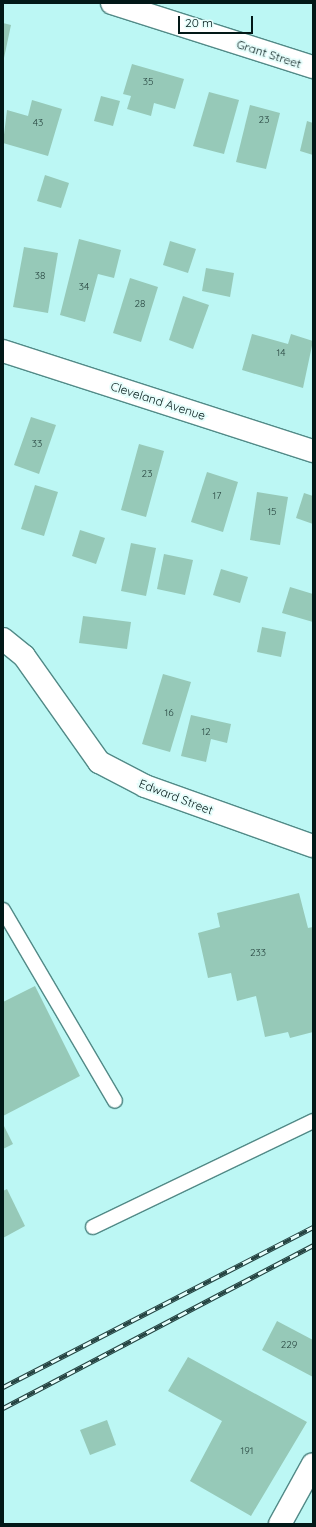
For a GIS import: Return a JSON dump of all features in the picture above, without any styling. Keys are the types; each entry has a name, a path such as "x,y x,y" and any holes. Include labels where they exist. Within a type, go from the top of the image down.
{"street":[{"name":"Grant Street","path":"112,3 313,68"},
{"name":"Cleveland Avenue","path":"3,350 313,451"},
{"name":"Edward Street","path":"3,640 24,656 99,762 145,786 313,846"},
{"path":"280,1524 313,1464"}],"lane":[{"path":"3,910 115,1101"},
{"path":"93,1227 313,1121"}],"building":[{"path":"3,23 11,25 4,58 3,58"},
{"path":"132,64 184,79 175,109 154,103 151,116 127,109 131,96 123,94"},
{"path":"209,92 239,100 224,154 193,146"},
{"path":"101,96 120,101 113,126 94,121"},
{"path":"32,100 62,109 48,156 3,143 7,110 28,116"},
{"path":"250,105 280,113 266,169 236,162"},
{"path":"307,121 313,123 313,155 300,151"},
{"path":"45,175 69,183 61,208 37,201"},
{"path":"79,239 121,250 114,278 98,274 85,322 60,315"},
{"path":"170,241 196,249 188,273 163,265"},
{"path":"24,247 58,253 48,313 13,307"},
{"path":"206,268 234,273 230,297 202,291"},
{"path":"130,278 158,287 141,342 113,333"},
{"path":"183,296 209,305 193,349 169,340"},
{"path":"252,334 288,344 291,334 313,341 303,388 242,370"},
{"path":"31,417 56,425 39,474 14,465"},
{"path":"139,444 164,451 146,517 121,510"},
{"path":"207,472 238,482 223,532 191,522"},
{"path":"35,485 58,492 44,536 21,529"},
{"path":"257,492 288,497 280,545 250,540"},
{"path":"304,493 313,496 313,524 296,518"},
{"path":"80,530 105,538 96,564 72,556"},
{"path":"131,543 156,548 146,596 121,591"},
{"path":"164,554 193,560 185,595 157,589"},
{"path":"221,569 248,577 240,603 213,595"},
{"path":"290,587 313,594 313,622 282,613"},
{"path":"83,616 131,622 127,649 79,643"},
{"path":"262,627 286,632 281,657 257,652"},
{"path":"163,674 191,682 170,752 142,744"},
{"path":"191,715 231,724 227,743 211,739 206,762 181,756"},
{"path":"299,893 308,928 313,927 313,1032 290,1038 288,1032 265,1037 256,996 237,1001 231,973 208,978 198,933 220,927 217,913"},
{"path":"35,986 80,1076 3,1116 3,1002"},
{"path":"3,1124 13,1144 3,1149"},
{"path":"7,1189 25,1226 3,1238 3,1191"},
{"path":"277,1321 313,1340 313,1377 262,1350"},
{"path":"188,1357 307,1422 251,1516 190,1481 222,1421 168,1391"},
{"path":"107,1420 116,1445 90,1455 80,1430"}],"railway":[{"path":"3,1387 313,1227"},
{"path":"3,1408 313,1245"}]}
